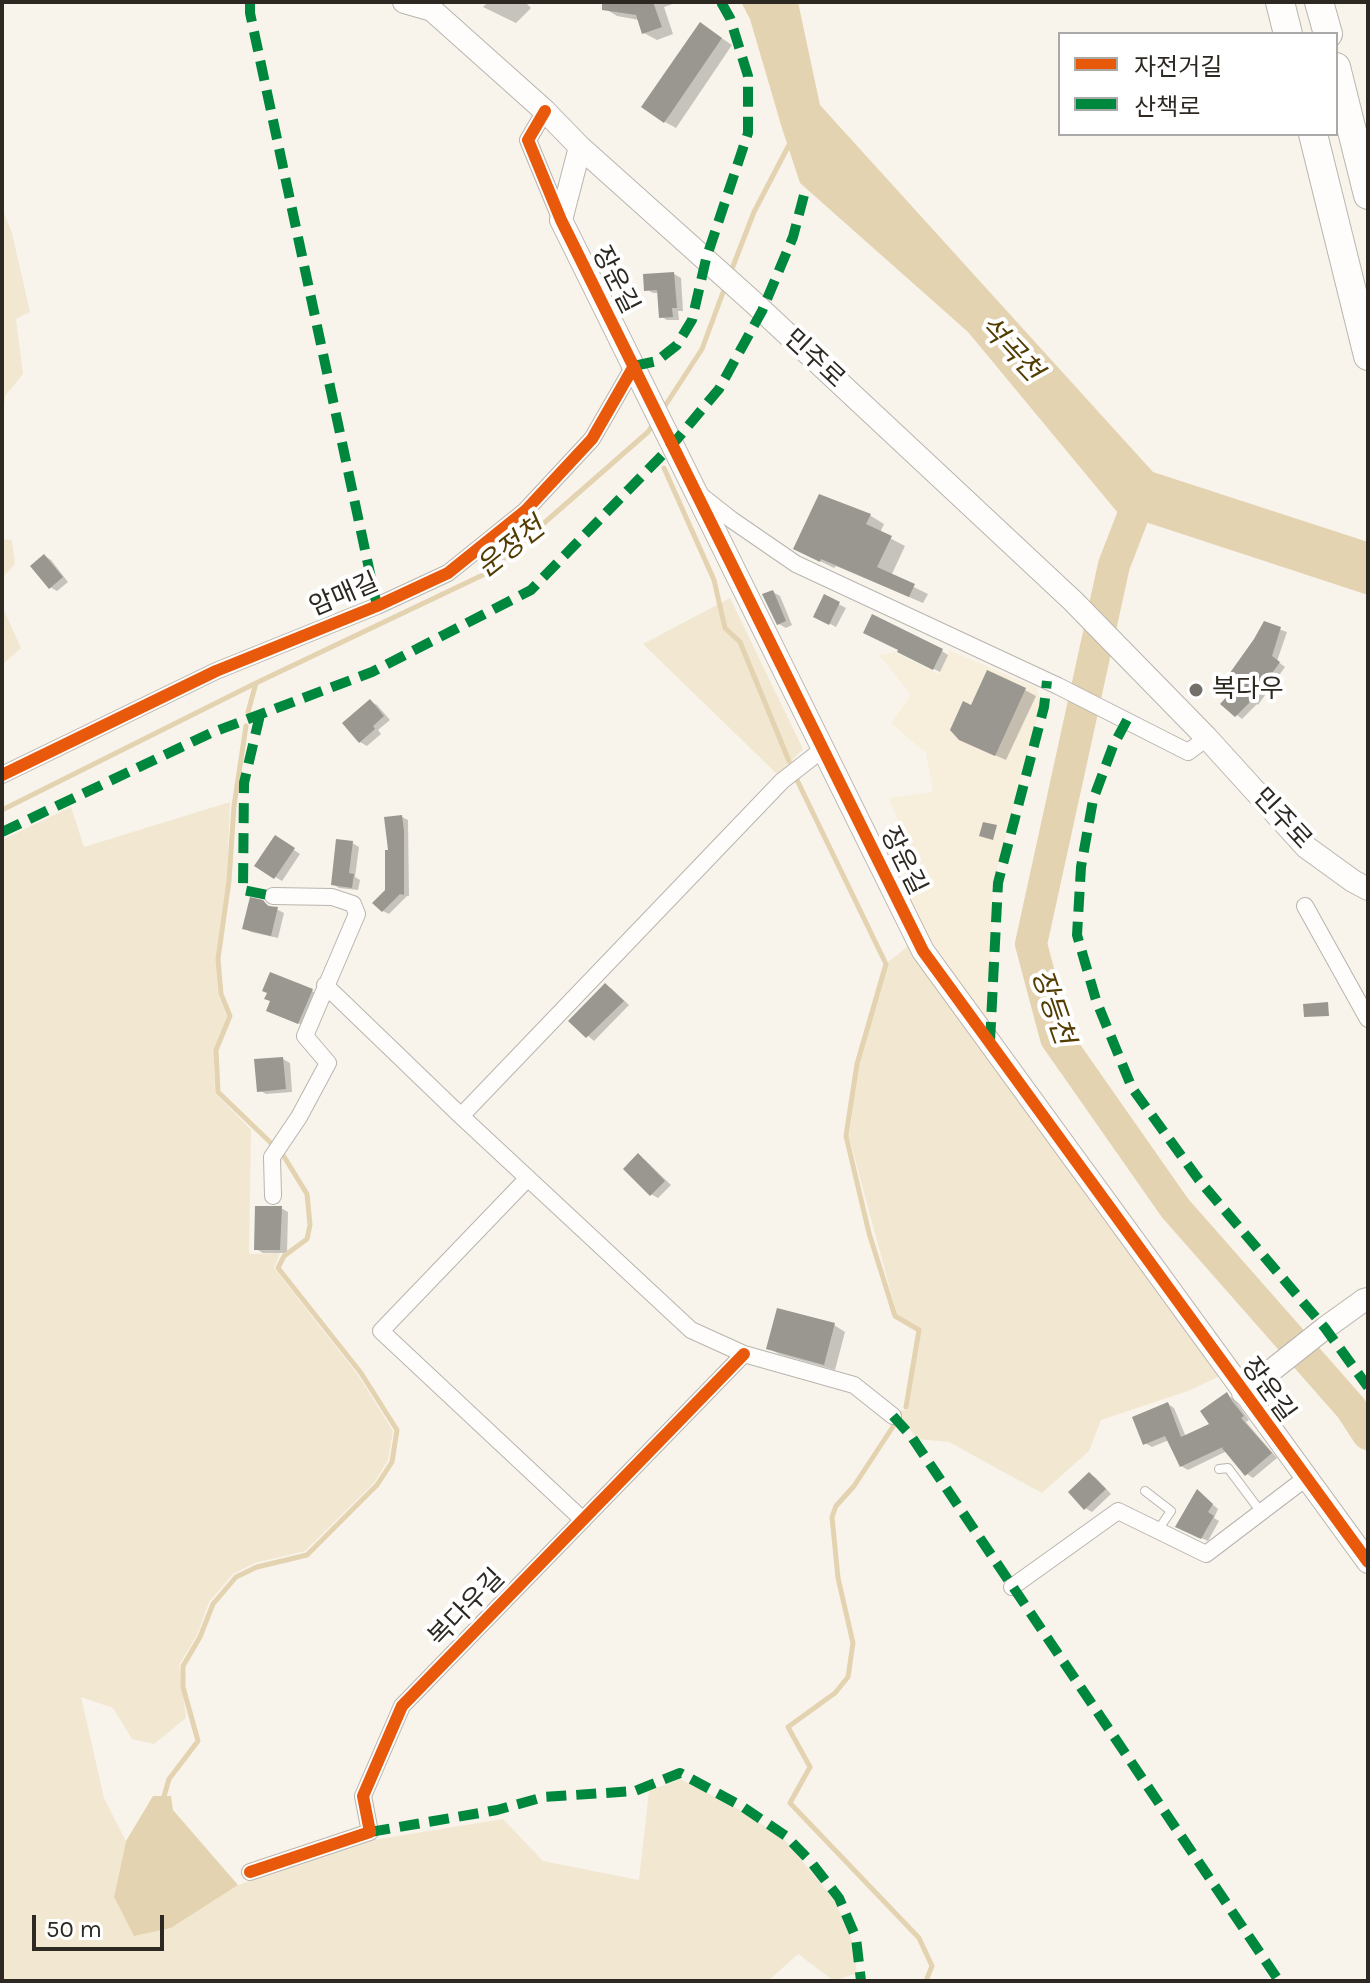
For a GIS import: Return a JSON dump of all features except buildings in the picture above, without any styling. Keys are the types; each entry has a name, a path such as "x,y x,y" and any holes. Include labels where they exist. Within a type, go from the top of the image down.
{"highway":[{"path":"1280,2 1288,32"},
{"path":"1319,2 1327,32"},
{"path":"1338,75 1368,195"},
{"path":"1313,136 1368,356"}],"street":[{"name":"민주로","path":"404,2 433,6 580,147 717,268 1073,601 1207,738 1306,847 1368,889"},
{"name":"장운길","path":"545,111 528,140 561,220 923,951 1368,1562"},
{"path":"561,220 580,147"},
{"name":"암매길","path":"2,775 216,671 377,606 448,573 525,511 592,439 638,376"},
{"path":"696,492 796,564 1058,686 1188,752 1207,738"},
{"path":"461,1116 782,781 823,749"},
{"path":"273,896 332,897 353,904 357,914 305,1036 328,1063 299,1117 272,1157 273,1196"},
{"path":"1305,906 1368,1019"},
{"path":"325,985 691,1330 744,1354 854,1385 893,1416"},
{"path":"528,1178 381,1331 583,1520"},
{"path":"1243,1393 1368,1299"},
{"name":"복다우길","path":"250,1872 370,1832 363,1796 402,1706 744,1354"},
{"path":"1012,1587 1118,1511 1206,1554 1306,1478"}],"lane":[{"path":"1219,1469 1228,1468 1261,1512"},
{"path":"1145,1491 1171,1511 1158,1531"}],"shaded area":[{"path":"2,208 12,233 30,312 16,319 23,374 5,396 2,427"},
{"path":"2,539 12,540 15,564 2,578"},
{"path":"730,598 803,749 778,775 643,644"},
{"path":"2,606 21,648 2,665"},
{"path":"949,650 1037,688 1041,706 993,884 989,1020 981,1020 930,944 886,855 907,843 889,798 933,792 926,753 891,723 911,695 879,655 894,652 939,674"},
{"path":"230,802 227,881 216,959 218,995 227,1016 214,1049 215,1093 251,1130 249,1254 280,1253 274,1268 358,1375 393,1431 388,1460 374,1483 305,1551 255,1563 233,1574 209,1602 197,1635 179,1665 186,1718 154,1744 132,1739 113,1708 81,1697 104,1798 126,1841 114,1897 134,1935 171,1928 238,1885 373,1840 503,1819 543,1861 639,1880 649,1791 680,1779 738,1809 783,1838 835,1901 852,1940 857,1973 834,1981 798,1954 768,1981 2,1981 2,840 71,807 84,847"},
{"path":"912,943 1222,1375 1188,1391 1101,1420 1089,1451 1042,1493 949,1442 917,1439 897,1411 908,1410 920,1329 897,1315 849,1137 859,1064 887,963"}],"water":[{"name":"석곡천","path":"741,2 798,2 820,105 1153,472 1368,542 1368,595 1118,513 968,332 800,183 750,19"},
{"path":"153,1796 171,1796 173,1810 238,1885 171,1928 134,1936 114,1897 126,1841"}],"waterway":[{"name":"운정천","path":"730,274 754,212 791,141"},
{"name":"운정천","path":"663,409 702,349 725,287"},
{"name":"운정천","path":"2,810 256,683 487,573 648,432 653,424"},
{"path":"664,468 714,580 725,628 740,642 789,761"},
{"name":"장등천","path":"1143,490 1114,565 1031,944 1056,1038 1175,1208 1351,1408 1368,1434"},
{"path":"248,712 256,683"},
{"path":"246,726 218,959 221,994 230,1016 216,1050 218,1092 271,1143"},
{"path":"797,780 886,964 857,1064 846,1136 869,1233 895,1316 919,1330 906,1407"},
{"path":"163,1800 169,1779 198,1741 183,1687 183,1666 200,1637 213,1604 236,1577 257,1567 307,1555 377,1485 392,1462 397,1430 361,1373 278,1268 284,1256 307,1239 310,1225 307,1194 283,1155"},
{"path":"894,1425 854,1486 836,1506 832,1517 838,1578 853,1643 848,1677 835,1693 788,1727 810,1767 790,1803 919,1938 932,1966 926,1981"}],"marked path":[{"path":"250,2 377,606"},
{"path":"634,366 657,361 677,345 692,320 706,259 748,133 748,76 730,18 721,2"},
{"path":"2,832 211,733 372,672 531,590 673,444 719,389 762,311 793,237 804,195"},
{"path":"990,1042 998,883 1044,707 1047,681"},
{"path":"260,715 244,783 243,890 273,896"},
{"path":"1127,720 1113,746 1093,800 1081,867 1077,935 1096,1000 1132,1088 1199,1180 1325,1328 1368,1387"},
{"path":"893,1416 911,1436 1279,1981"},
{"path":"370,1832 497,1810 544,1797 635,1791 680,1773 743,1807 786,1836 811,1862 839,1898 856,1938 861,1981"}],"cycle path":[{"path":"545,111 528,140 561,220 923,951 1368,1562"},
{"path":"2,775 216,671 377,606 448,573 525,511 592,439 634,366"},
{"path":"250,1872 370,1832 363,1796 402,1706 744,1354"}],"place":[{"name":"복다우","path":"1196,690"}]}
